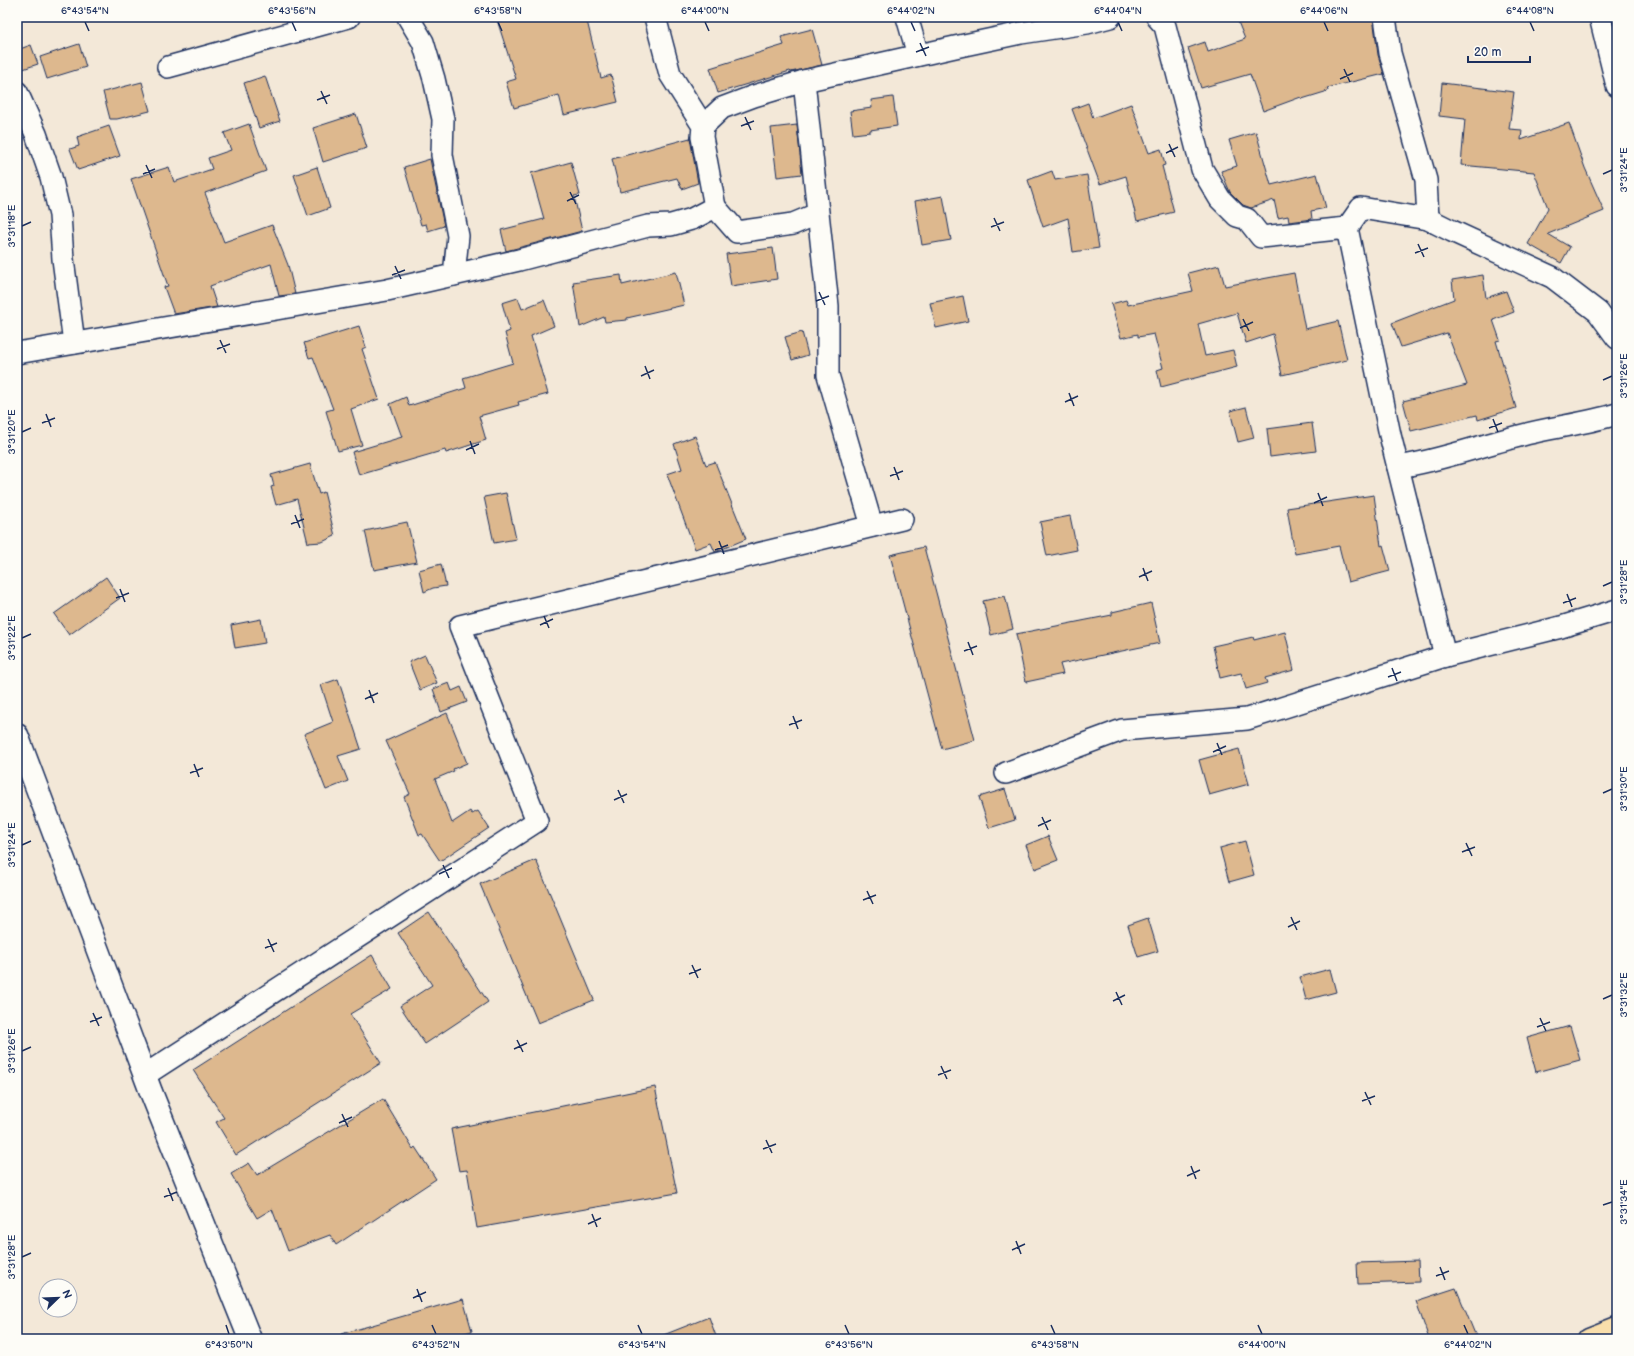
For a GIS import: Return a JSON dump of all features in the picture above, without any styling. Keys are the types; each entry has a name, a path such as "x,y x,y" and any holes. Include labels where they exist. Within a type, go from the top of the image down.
{"highway":[{"path":"1589,1339 1617,1328"}],"street":[{"path":"168,67 349,17"},
{"path":"408,17 423,42 434,79 443,119 442,155 458,236 454,275"},
{"path":"655,17 670,74 703,126 702,137 715,207 737,232 794,224 817,214"},
{"path":"907,17 918,55"},
{"path":"703,126 722,108 754,96 804,81 1021,33 1087,23 1110,17"},
{"path":"1157,17 1165,26 1202,169 1220,199 1237,216 1247,219 1260,237 1347,228"},
{"path":"1385,17 1390,53 1426,180 1428,219"},
{"path":"1600,17 1616,80"},
{"path":"804,81 828,306 828,375 872,526"},
{"path":"17,92 36,134 48,170 60,215 63,259 74,343"},
{"path":"17,353 387,290 519,260 648,226 671,225 692,219 715,207"},
{"path":"1445,656 1398,467 1347,228 1361,208 1428,219 1552,277 1598,312 1617,338"},
{"path":"1398,467 1423,463 1520,436 1592,422 1617,414"},
{"path":"145,1075 537,820 460,626 902,519"},
{"path":"1006,773 1122,730 1247,719 1445,656 1561,627 1617,610"},
{"path":"17,735 145,1075 250,1339"}],"building":[{"path":"496,17 586,17 601,78 611,75 618,102 564,115 559,95 514,108 506,82 516,79"},
{"path":"1236,17 1373,17 1378,55 1384,74 1327,88 1328,91 1302,99 1301,97 1263,111 1250,74 1201,88 1188,48 1205,42 1208,52 1245,39"},
{"path":"812,29 822,65 790,71 718,93 710,68 784,45 781,37"},
{"path":"79,44 86,67 47,79 40,57"},
{"path":"31,45 38,64 23,69 17,50"},
{"path":"265,76 280,121 259,128 244,83"},
{"path":"142,82 150,111 117,119 110,119 103,92"},
{"path":"1442,83 1514,92 1509,129 1522,130 1521,140 1569,123 1585,168 1604,211 1548,234 1570,247 1561,263 1528,244 1548,208 1534,172 1461,165 1465,119 1439,116"},
{"path":"893,97 897,126 853,134 850,111 872,108 871,100"},
{"path":"1088,103 1093,118 1131,104 1149,153 1161,149 1165,165 1162,166 1174,212 1137,221 1126,176 1100,184 1072,109"},
{"path":"356,114 367,148 323,162 313,128"},
{"path":"249,124 266,171 205,193 224,242 272,225 288,265 295,294 279,296 271,264 210,286 217,307 174,314 164,287 168,286 131,179 169,167 174,182 212,169 208,158 231,150 224,133"},
{"path":"797,125 802,174 777,177 771,128"},
{"path":"109,126 120,156 78,170 70,149 79,146 77,137"},
{"path":"1256,132 1271,185 1317,174 1326,208 1311,211 1312,219 1289,222 1288,216 1278,218 1274,200 1251,208 1243,205 1230,192 1221,171 1237,166 1229,140"},
{"path":"690,138 698,183 682,189 677,178 620,192 612,159"},
{"path":"430,159 444,226 428,231 426,224 421,225 404,167"},
{"path":"571,162 580,195 574,196 582,231 506,251 501,230 544,219 531,173"},
{"path":"317,167 330,208 308,216 294,175"},
{"path":"1052,171 1055,180 1087,175 1099,248 1073,252 1068,218 1043,227 1028,180"},
{"path":"943,196 951,240 922,245 915,201"},
{"path":"773,248 777,279 731,286 726,254"},
{"path":"1219,265 1225,286 1294,273 1305,329 1338,321 1347,360 1282,375 1273,334 1246,343 1237,313 1198,324 1205,356 1233,350 1237,367 1161,387 1157,370 1163,368 1154,334 1138,337 1138,334 1121,338 1111,304 1126,300 1128,305 1193,291 1188,273"},
{"path":"676,272 684,305 627,318 627,320 605,322 604,317 580,327 573,282 621,275 622,285"},
{"path":"1483,275 1486,298 1506,291 1514,312 1493,320 1500,340 1496,341 1516,408 1478,420 1477,415 1411,431 1403,401 1467,385 1447,333 1401,347 1392,323 1454,299 1452,280"},
{"path":"963,296 968,321 936,328 930,303"},
{"path":"518,298 522,309 544,300 554,326 531,336 548,394 518,402 519,405 479,416 486,440 446,453 445,450 359,475 352,452 402,437 390,404 406,397 409,406 466,388 463,378 513,363 505,333 510,331 502,303"},
{"path":"359,326 366,347 362,349 379,399 351,409 362,445 338,451 326,411 333,409 313,357 309,358 304,343"},
{"path":"802,332 808,355 792,360 785,337"},
{"path":"1246,407 1254,438 1238,442 1230,411"},
{"path":"1312,423 1316,451 1270,457 1267,429"},
{"path":"695,436 706,465 715,462 746,539 715,552 711,543 695,549 667,474 682,469 674,444"},
{"path":"310,464 319,494 324,492 335,536 322,542 308,543 297,499 276,505 271,487 274,486 271,475"},
{"path":"506,493 516,539 494,543 484,497"},
{"path":"1374,495 1381,546 1383,545 1390,571 1348,582 1339,546 1295,554 1287,508"},
{"path":"1070,516 1077,550 1047,556 1040,522"},
{"path":"407,522 417,562 374,570 365,531"},
{"path":"924,547 975,740 942,749 890,555"},
{"path":"441,564 446,586 433,588 424,592 419,570"},
{"path":"106,577 120,598 69,635 54,614"},
{"path":"1005,596 1013,629 991,635 983,601"},
{"path":"1151,603 1160,643 1060,664 1063,674 1026,682 1016,634 1112,615 1112,612"},
{"path":"261,619 265,643 235,648 231,625"},
{"path":"1285,632 1294,670 1265,678 1267,683 1246,689 1241,673 1220,678 1213,646 1253,637 1254,640"},
{"path":"425,655 437,683 420,690 409,662"},
{"path":"338,679 361,749 338,756 348,781 326,790 304,734 333,722 321,685"},
{"path":"449,683 452,691 461,687 467,702 441,712 433,689"},
{"path":"447,713 467,763 453,769 454,771 435,779 452,823 470,811 472,814 478,811 489,828 440,861 422,834 419,835 404,797 410,794 386,741"},
{"path":"1239,749 1249,784 1209,795 1199,760"},
{"path":"1005,789 1015,820 989,828 979,797"},
{"path":"1048,836 1058,860 1035,869 1026,845"},
{"path":"1245,841 1254,875 1229,882 1220,848"},
{"path":"536,860 594,1000 538,1023 480,884"},
{"path":"429,912 488,1002 425,1044 400,1006 432,985 398,933"},
{"path":"1148,918 1158,951 1138,957 1128,925"},
{"path":"372,955 392,989 350,1014 381,1063 236,1155 216,1122 224,1118 193,1070"},
{"path":"1330,969 1336,992 1306,1000 1300,977"},
{"path":"1570,1026 1580,1060 1536,1072 1527,1038"},
{"path":"655,1087 677,1193 477,1228 467,1170 459,1171 451,1129"},
{"path":"383,1099 413,1149 415,1147 436,1179 336,1245 330,1235 288,1251 272,1209 257,1218 231,1174 249,1163 257,1175"},
{"path":"1418,1261 1419,1282 1358,1284 1357,1263"},
{"path":"1456,1288 1477,1339 1429,1339 1416,1301"},
{"path":"463,1299 472,1331 443,1339 342,1339 341,1334"},
{"path":"709,1317 717,1339 656,1339 656,1338"}]}
